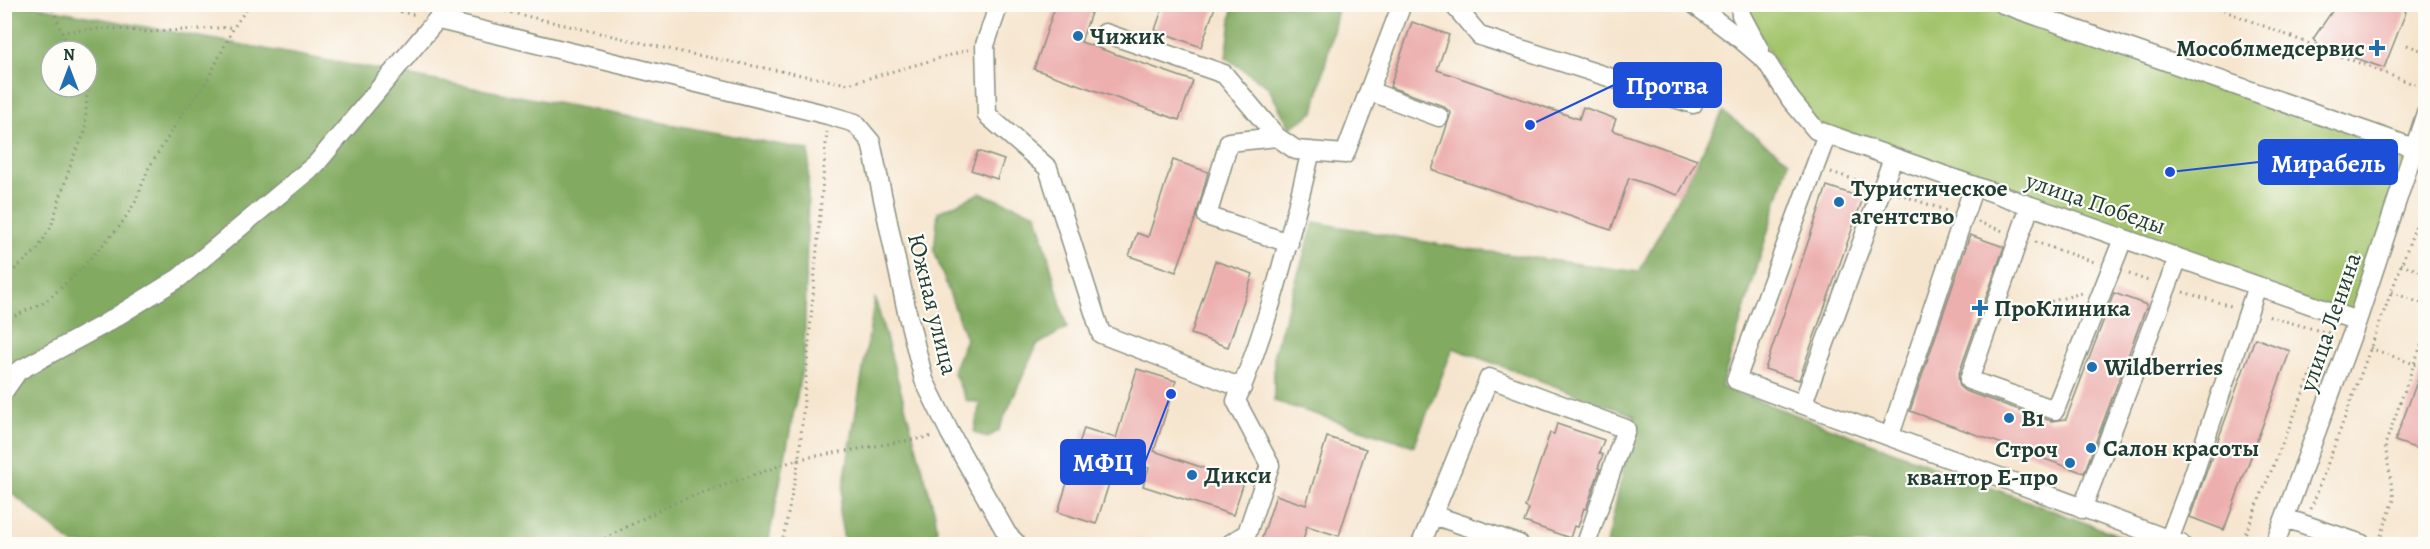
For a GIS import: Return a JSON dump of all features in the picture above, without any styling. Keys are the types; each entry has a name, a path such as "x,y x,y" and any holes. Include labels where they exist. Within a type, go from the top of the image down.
{"street":[{"path":"4,391 18,370 101,326 179,278 316,164 439,20 450,4"},
{"path":"999,4 985,45 987,115 1048,168 1101,334 1242,388"},
{"path":"1105,33 1224,74 1277,137 1296,150 1346,154 1402,4"},
{"path":"1453,4 1480,36 1693,104"},
{"name":"улица Победы","path":"1694,4 1766,61 1791,100 1816,130 2357,321"},
{"path":"1740,4 1741,15 1766,61"},
{"path":"2003,4 2414,148"},
{"name":"Южная улица","path":"439,20 855,123 872,142 907,312 924,380 950,433 1007,534 1017,544"},
{"path":"1369,91 1439,117"},
{"name":"улица Ленина","path":"2275,544 2357,321 2426,114"},
{"path":"1827,134 1736,380 2175,542 2194,472 2257,285"},
{"path":"1277,137 1229,142 1207,216 1289,243"},
{"path":"1230,544 1247,533 1270,465 1236,401 1289,243 1311,151"},
{"path":"1803,403 1893,158"},
{"path":"1890,435 1974,186"},
{"path":"2030,206 1969,380 2055,410 2123,239"},
{"path":"2082,509 2178,258"},
{"path":"1421,544 1489,378 1626,429 1586,544"},
{"path":"1433,515 1519,544"},
{"path":"2285,518 2362,544"}],"path":[{"path":"51,4 64,39"},
{"path":"365,4 439,20"},
{"path":"489,4 500,10 686,53 848,84 985,45"},
{"path":"2207,4 2426,89"},
{"path":"4,321 45,302 75,275 120,226 136,201 148,169 187,107 206,83 234,27 250,5"},
{"path":"61,32 107,28 150,32 234,27"},
{"path":"2407,45 2426,52"},
{"path":"4,274 13,271 37,250 51,227 72,160 85,132 87,99"},
{"path":"782,544 799,459 828,115"},
{"path":"1815,167 1882,188 2167,288"},
{"path":"2306,525 2426,198"},
{"path":"2010,316 2019,310 2104,286"},
{"path":"2391,292 2426,305"},
{"path":"2241,544 2328,333"},
{"path":"2378,544 2394,500 2385,445 2426,333"},
{"path":"2370,348 2422,368"},
{"path":"594,544 671,504 799,459 950,433"}],"green space":[{"path":"5,5 28,5 809,150 804,359 768,544 72,544 5,487"},
{"path":"1233,5 1339,5 1314,112 1290,128 1268,87 1226,58"},
{"path":"1740,5 2003,5 2414,148 2357,321 1816,130"},
{"path":"1723,112 1789,161 1721,387 2142,544 1607,544 1635,416 1453,348 1414,446 1274,401 1274,353 1314,222 1454,247 1639,272"},
{"path":"980,193 1037,214 1067,328 1037,345 998,431 987,438 974,432 980,403 966,400 953,371 966,339 934,251 938,212"},
{"path":"875,298 935,514 939,544 845,544 839,513"}],"building":[{"path":"1056,4 1094,4 1081,42 1193,81 1179,120 1034,69"},
{"path":"1164,4 1216,4 1201,47 1155,30"},
{"path":"2337,4 2397,4 2406,12 2384,68 2318,45 2313,39"},
{"path":"1412,22 1449,35 1437,70 1579,119 1583,107 1616,119 1612,130 1697,160 1678,195 1629,178 1611,230 1432,170 1451,113 1443,106 1390,87"},
{"path":"978,151 1004,160 997,179 971,170"},
{"path":"1173,160 1208,172 1196,217 1176,272 1129,256 1137,233 1148,237"},
{"path":"1827,186 1863,198 1799,380 1765,369"},
{"path":"1970,235 2004,247 1958,376 1960,387 1965,391 2051,421 2066,419 2114,293 2147,305 2084,473 1910,411"},
{"path":"1215,261 1253,274 1228,347 1191,334"},
{"path":"2255,338 2290,351 2224,530 2190,517"},
{"path":"2424,363 2426,363 2426,452 2395,441"},
{"path":"1137,369 1176,381 1154,451 1244,482 1233,515 1143,486 1149,468 1117,459 1096,524 1058,512 1084,428 1116,438"},
{"path":"1557,424 1604,440 1599,453 1603,455 1598,468 1600,469 1586,509 1584,508 1578,527 1574,526 1570,538 1524,522 1529,509 1525,507 1550,433 1554,434"},
{"path":"1327,437 1366,449 1339,536 1307,526 1302,544 1260,544 1276,495 1306,505"}],"place":[{"name":"Чижик","path":"1078,36"},
{"name":"Мособлмедсервис","path":"2377,48"},
{"name":"Протва","path":"1530,125"},
{"name":"Мирабель","path":"2170,172"},
{"name":"Туристическое агентство","path":"1839,202"},
{"name":"ПроКлиника","path":"1980,308"},
{"name":"Wildberries","path":"2092,367"},
{"name":"МФЦ","path":"1171,394"},
{"name":"В1","path":"2009,418"},
{"name":"Салон красоты","path":"2091,448"},
{"name":"Строч квантор Е-про","path":"2070,463"},
{"name":"Дикси","path":"1192,475"}]}
